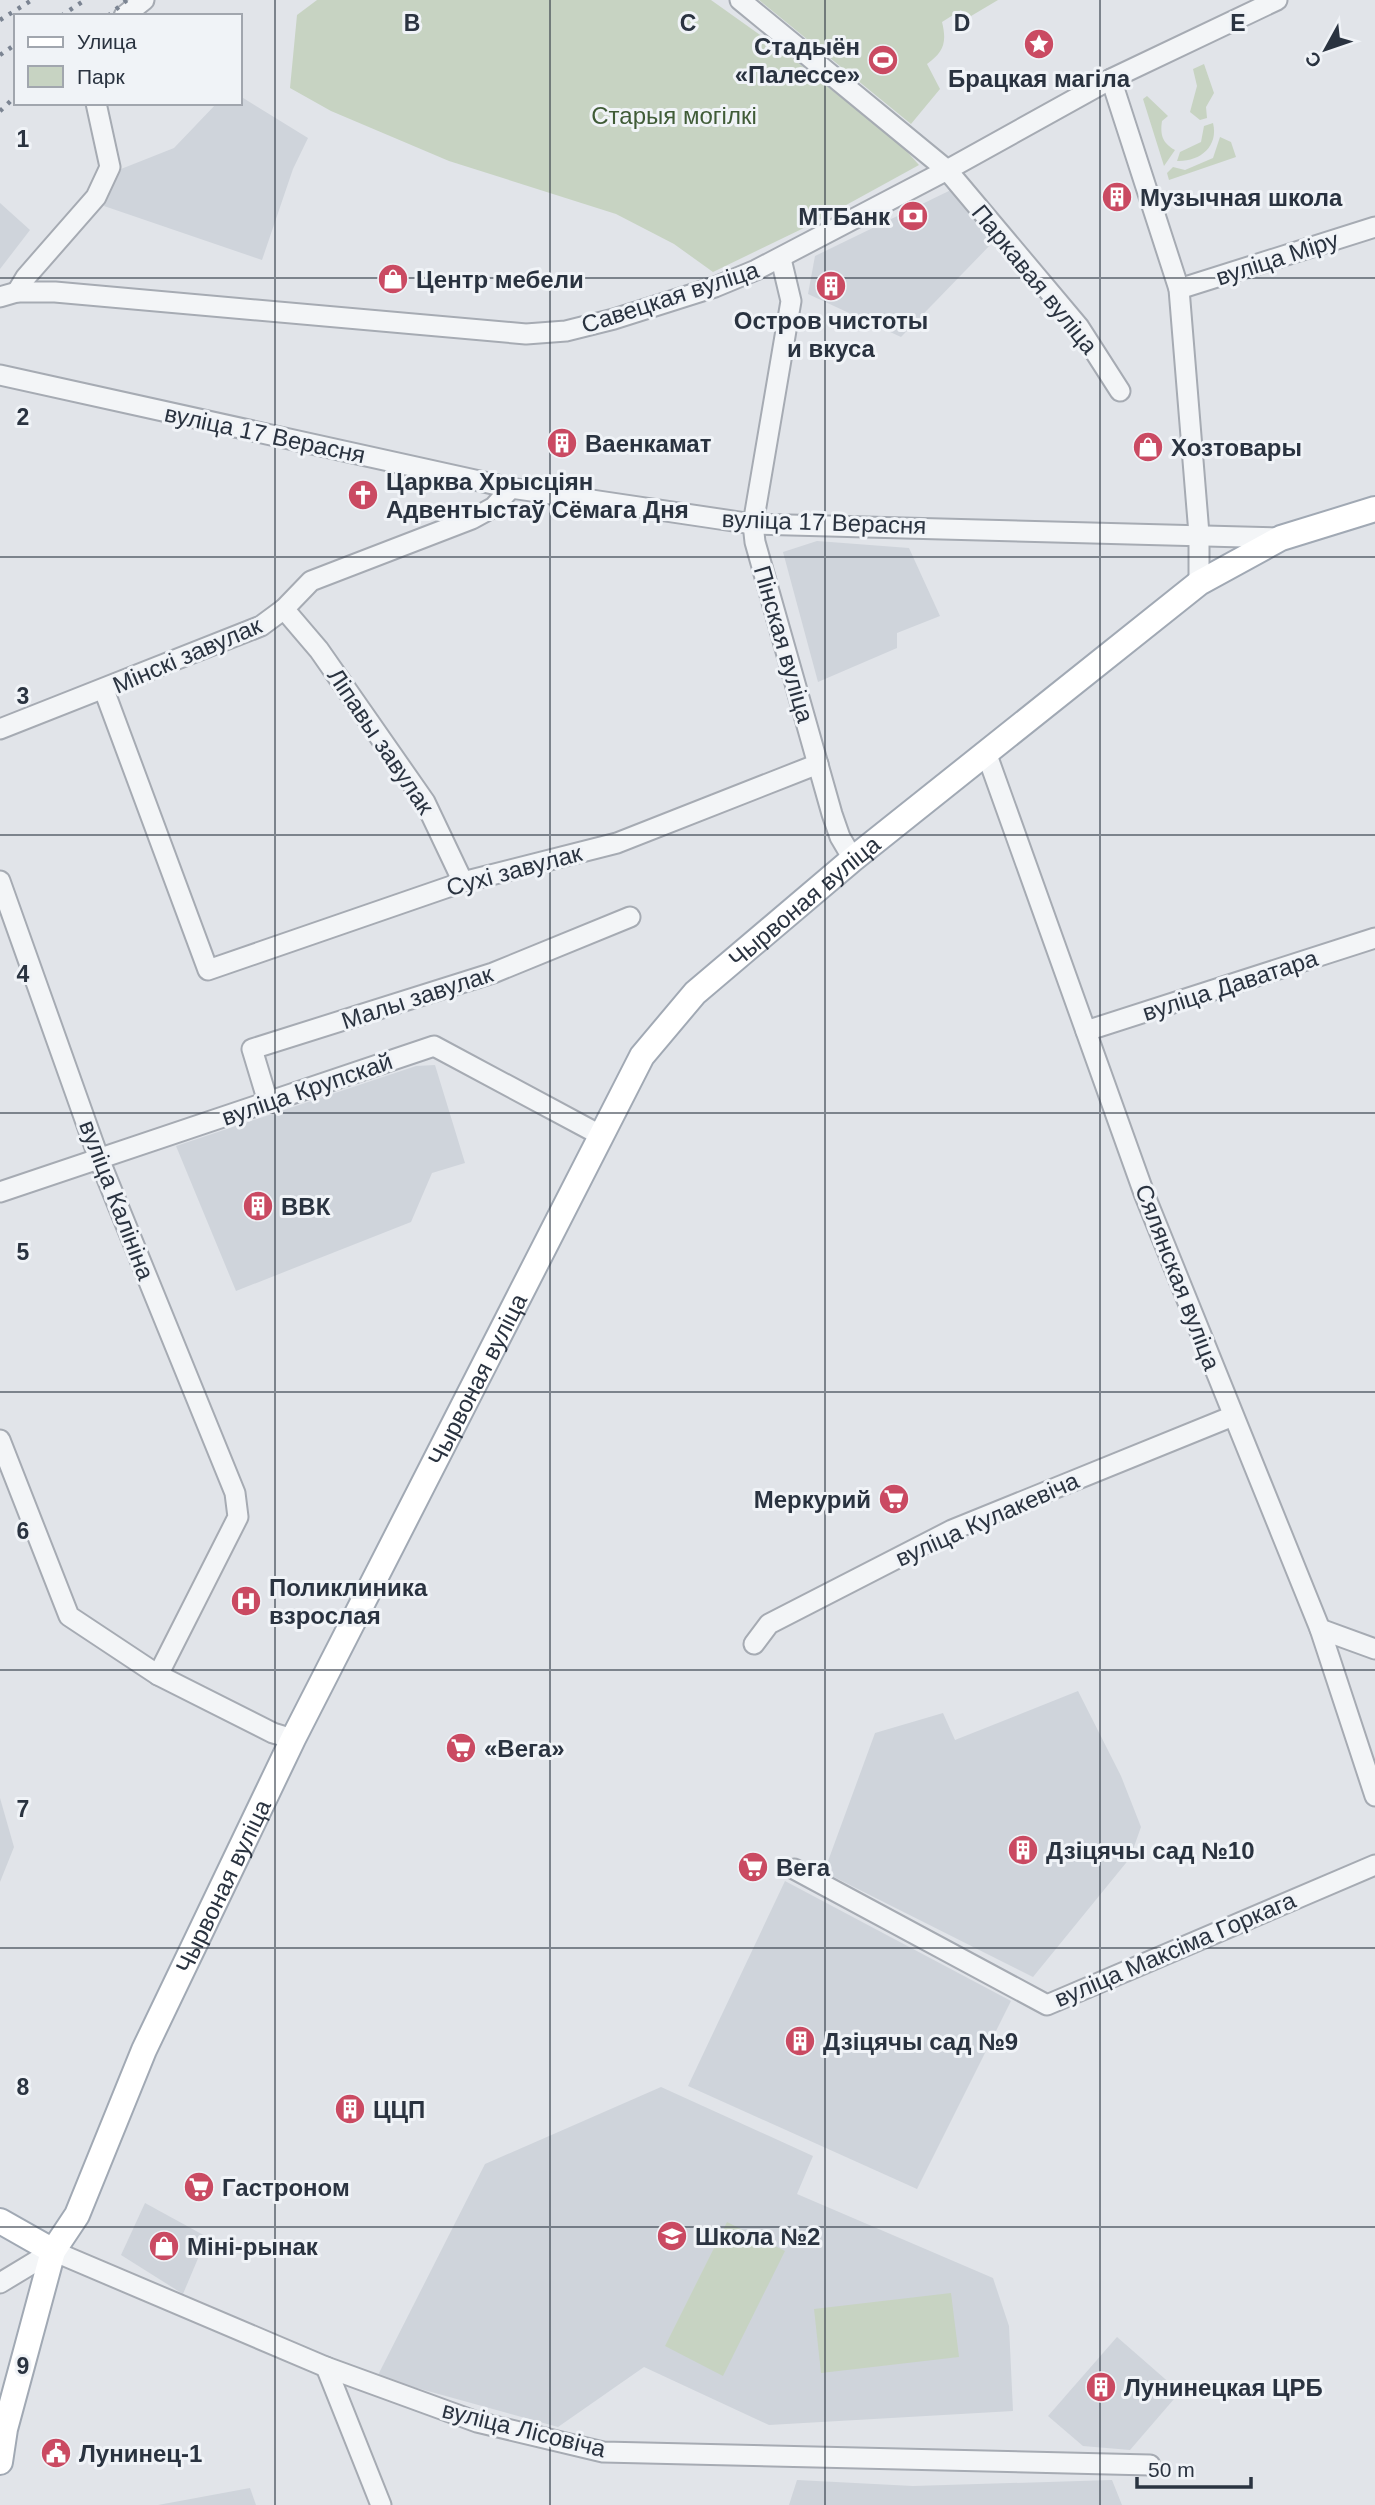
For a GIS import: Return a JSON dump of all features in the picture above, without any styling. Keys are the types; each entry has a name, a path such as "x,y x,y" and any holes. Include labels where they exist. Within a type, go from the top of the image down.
{"main road":[{"name":"Чырвоная вуліца","path":"0,2462 5,2428 53,2251 77,2215 144,2050 293,1739 642,1056 695,993 853,859 987,755 1199,583 1281,538 1375,509"},
{"path":"0,2221 53,2251"}],"street":[{"path":"126,14 144,0"},
{"name":"Паркавая вуліца","path":"740,0 947,170 1079,327 1120,391"},
{"name":"Савецкая вуліца","path":"9,295 55,292 526,334 566,331 715,287 781,259 1111,79 1277,0"},
{"path":"1111,79 1179,289 1199,534 1199,583"},
{"path":"9,295 96,197 110,167 96,105"},
{"name":"вуліца Міру","path":"1179,289 1375,227"},
{"name":"Пінская вуліца","path":"781,259 791,301 753,524 755,542 840,837 853,859"},
{"name":"вуліца 17 Верасня","path":"0,375 511,488 753,524 1199,534"},
{"name":"Мінскі завулак","path":"0,729 261,626 284,609 311,581 472,519 494,507 511,488"},
{"name":"Чырвоная вуліца","path":"1199,534 1281,538"},
{"name":"Ліпавы завулак","path":"284,609 319,650 425,802 463,882"},
{"name":"Сухі завулак","path":"104,690 208,970 463,882 617,842 818,764"},
{"name":"Сялянская вуліца","path":"987,755 1146,1196 1320,1629 1375,1796"},
{"name":"вуліца Калініна","path":"0,881 99,1160 235,1493 238,1517 158,1675"},
{"name":"Малы завулак","path":"268,1102 253,1049 493,973 630,916"},
{"name":"вуліца Даватара","path":"1086,1031 1375,938"},
{"name":"вуліца Крупскай","path":"0,1192 434,1046 603,1136"},
{"name":"вуліца Кулакевіча","path":"754,1644 769,1624 952,1530 1233,1416"},
{"path":"0,1440 69,1616 158,1675 274,1733 293,1739"},
{"path":"1320,1629 1375,1648"},
{"name":"вуліца Максіма Горкага","path":"794,1869 1047,2005 1375,1865"},
{"path":"0,2283 53,2251"},
{"name":"вуліца Лісовіча","path":"53,2251 326,2367 477,2422 603,2452 1150,2465"},
{"path":"326,2367 382,2505"}],"shaded area":[{"path":"242,97 308,138 293,169 262,260 104,206 121,169 174,148 215,105 242,105"},
{"path":"953,189 995,240 901,337 808,294 815,256"},
{"path":"0,203 30,230 0,269"},
{"path":"817,541 909,548 940,616 897,633 897,648 818,682 783,552"},
{"path":"435,1065 465,1163 432,1173 411,1222 236,1291 176,1146 416,1066"},
{"path":"1078,1691 1121,1776 1141,1827 1130,1858 1033,1977 824,1872 875,1733 943,1713 955,1740"},
{"path":"0,1798 14,1847 0,1882"},
{"path":"785,1881 1011,2001 917,2189 688,2086"},
{"name":"Школа №2","path":"661,2087 813,2156 797,2194 993,2278 1009,2326 1013,2411 769,2425 644,2367 558,2427 377,2377 485,2164"},
{"name":"Міні-рынак","path":"145,2203 207,2237 183,2294 121,2255"},
{"path":"1117,2337 1180,2392 1130,2450 1083,2446 1048,2416"},
{"path":"797,2480 913,2486 1112,2480 1122,2505 789,2505"},
{"path":"250,2488 256,2505 158,2505"}],"green space":[{"name":"Старыя могілкі","path":"317,0 711,0 787,54 903,147 919,165 808,226 713,272 674,244 616,214 449,161 331,111 290,88 297,15"},
{"name":"Стадыён «Палессе»","path":"759,0 998,0 966,19 961,10 942,22 943,46 927,64 940,89 911,124"},
{"path":"1204,64 1214,93 1206,107 1207,118 1200,120 1190,112 1197,86 1193,69"},
{"path":"1147,96 1168,116 1162,121 1162,134 1167,144 1175,150 1164,166 1143,99"},
{"path":"1213,123 1213,139 1206,151 1193,159 1177,161 1180,152 1201,142 1204,126"},
{"path":"1220,137 1231,142 1236,157 1169,180 1167,173 1173,167 1185,170 1213,158"},
{"path":"727,2222 785,2251 723,2376 665,2346"},
{"path":"951,2293 959,2357 821,2373 814,2309"}],"railway":[{"path":"0,20 32,0"},
{"path":"64,14 85,0"},
{"path":"110,14 127,0"},
{"path":"0,55 14,45"},
{"path":"0,111 14,98"}],"place":[{"name":"Брацкая магіла","path":"1039,44"},
{"name":"Стадыён «Палессе»","path":"883,60"},
{"name":"Музычная школа","path":"1117,197"},
{"name":"МТБанк","path":"913,216"},
{"name":"Центр мебели","path":"393,279"},
{"name":"Остров чистоты и вкуса","path":"831,286"},
{"name":"Ваенкамат","path":"562,443"},
{"name":"Хозтовары","path":"1148,447"},
{"name":"Царква Хрысціян Адвентыстаў Сёмага Дня","path":"363,495"},
{"name":"ВВК","path":"258,1206"},
{"name":"Меркурий","path":"894,1499"},
{"name":"Поликлиника взрослая","path":"246,1601"},
{"name":"«Вега»","path":"461,1748"},
{"name":"Дзіцячы сад №10","path":"1023,1850"},
{"name":"Вега","path":"753,1867"},
{"name":"Дзіцячы сад №9","path":"800,2041"},
{"name":"ЦЦП","path":"350,2109"},
{"name":"Гастроном","path":"199,2187"},
{"name":"Школа №2","path":"672,2236"},
{"name":"Міні-рынак","path":"164,2246"},
{"name":"Лунинецкая ЦРБ","path":"1101,2387"},
{"name":"Лунинец-1","path":"56,2453"}]}
